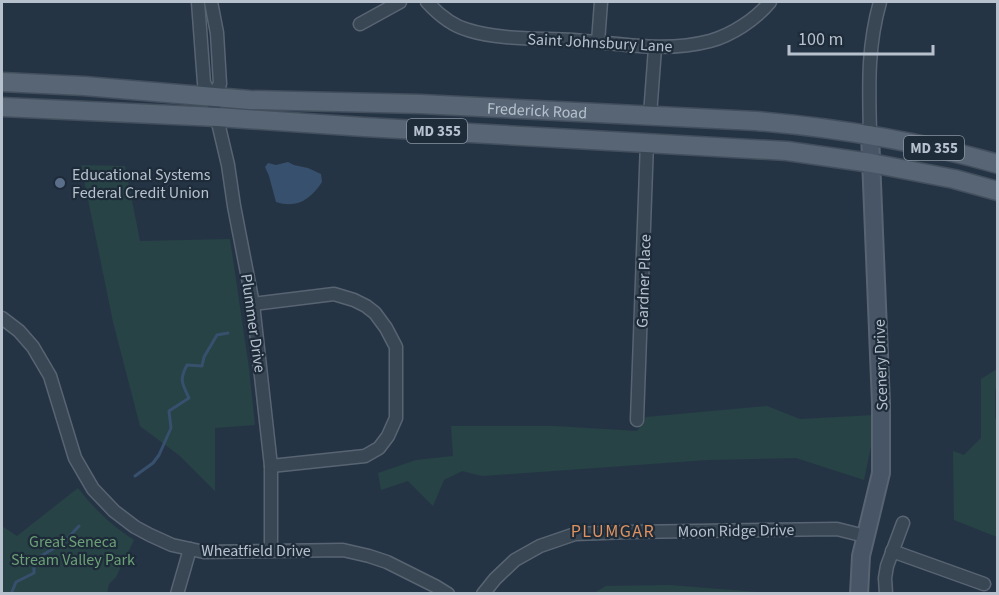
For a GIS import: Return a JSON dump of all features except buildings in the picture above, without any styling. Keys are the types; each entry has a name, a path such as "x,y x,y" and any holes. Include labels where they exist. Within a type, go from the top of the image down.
{"main road":[{"name":"Frederick Road","path":"2,82 84,86 250,100 420,104 807,125 870,134 960,153 998,164"},
{"name":"Frederick Road","path":"2,106 787,151 871,163 954,179 998,191"}],"street":[{"name":"Plummer Drive","path":"198,2 204,82 212,97 228,165 253,304 271,466 271,551"},
{"name":"Plummer Drive","path":"211,2 217,33 220,84 212,97"},
{"path":"360,24 400,2"},
{"name":"Saint Johnsbury Lane","path":"428,2 453,24 487,35 655,48 671,48 712,41 740,27 770,2"},
{"path":"597,42 601,2"},
{"path":"870,134 868,89 870,56 880,2"},
{"path":"650,115 655,48"},
{"name":"Scenery Drive","path":"859,594 858,578 861,556 881,473 882,404 870,134"},
{"name":"Gardner Place","path":"638,420 647,142"},
{"path":"253,304 334,294 354,300 375,313 396,347 396,418 388,436 379,448 365,456 271,466"},
{"name":"Wheatfield Drive","path":"2,318 19,331 33,347 50,376 75,458 93,489 114,511 135,527 172,545 204,552 343,550 369,555 448,594"},
{"path":"886,594 886,570 903,523"},
{"name":"Moon Ridge Drive","path":"483,594 515,560 540,546 575,534 837,529 865,536"},
{"path":"177,594 190,549"},
{"path":"892,551 984,584"}],"green space":[{"path":"81,165 125,166 140,241 230,239 255,425 215,428 215,491 180,456 140,426 113,322"},
{"path":"997,369 995,418 998,420 997,537 954,520 953,451 964,455 981,438 981,379"},
{"path":"767,406 800,419 874,415 873,437 864,480 796,458 707,460 482,476 462,471 444,480 433,506 408,481 381,490 378,473 416,460 453,456 451,426 554,426 637,431 646,417"},
{"name":"Great Seneca Stream Valley Park","path":"78,488 103,516 134,540 116,577 109,584 107,593 2,593 2,526 17,536"},
{"path":"669,585 770,593 594,593 606,586"}],"water":[{"path":"288,162 321,174 322,182 303,201 284,204 276,202 265,167 268,163 276,165"}],"waterway":[{"path":"135,476 153,463 159,455 171,428 169,411 189,398 182,382 187,365 202,366 204,357 217,335 228,333"},
{"path":"11,594 16,582 34,573 34,560 63,543 79,526"}],"place":[{"name":"Educational Systems Federal Credit Union","path":"60,183"}],"district":[{"name":"PLUMGAR","path":"613,531"}]}
